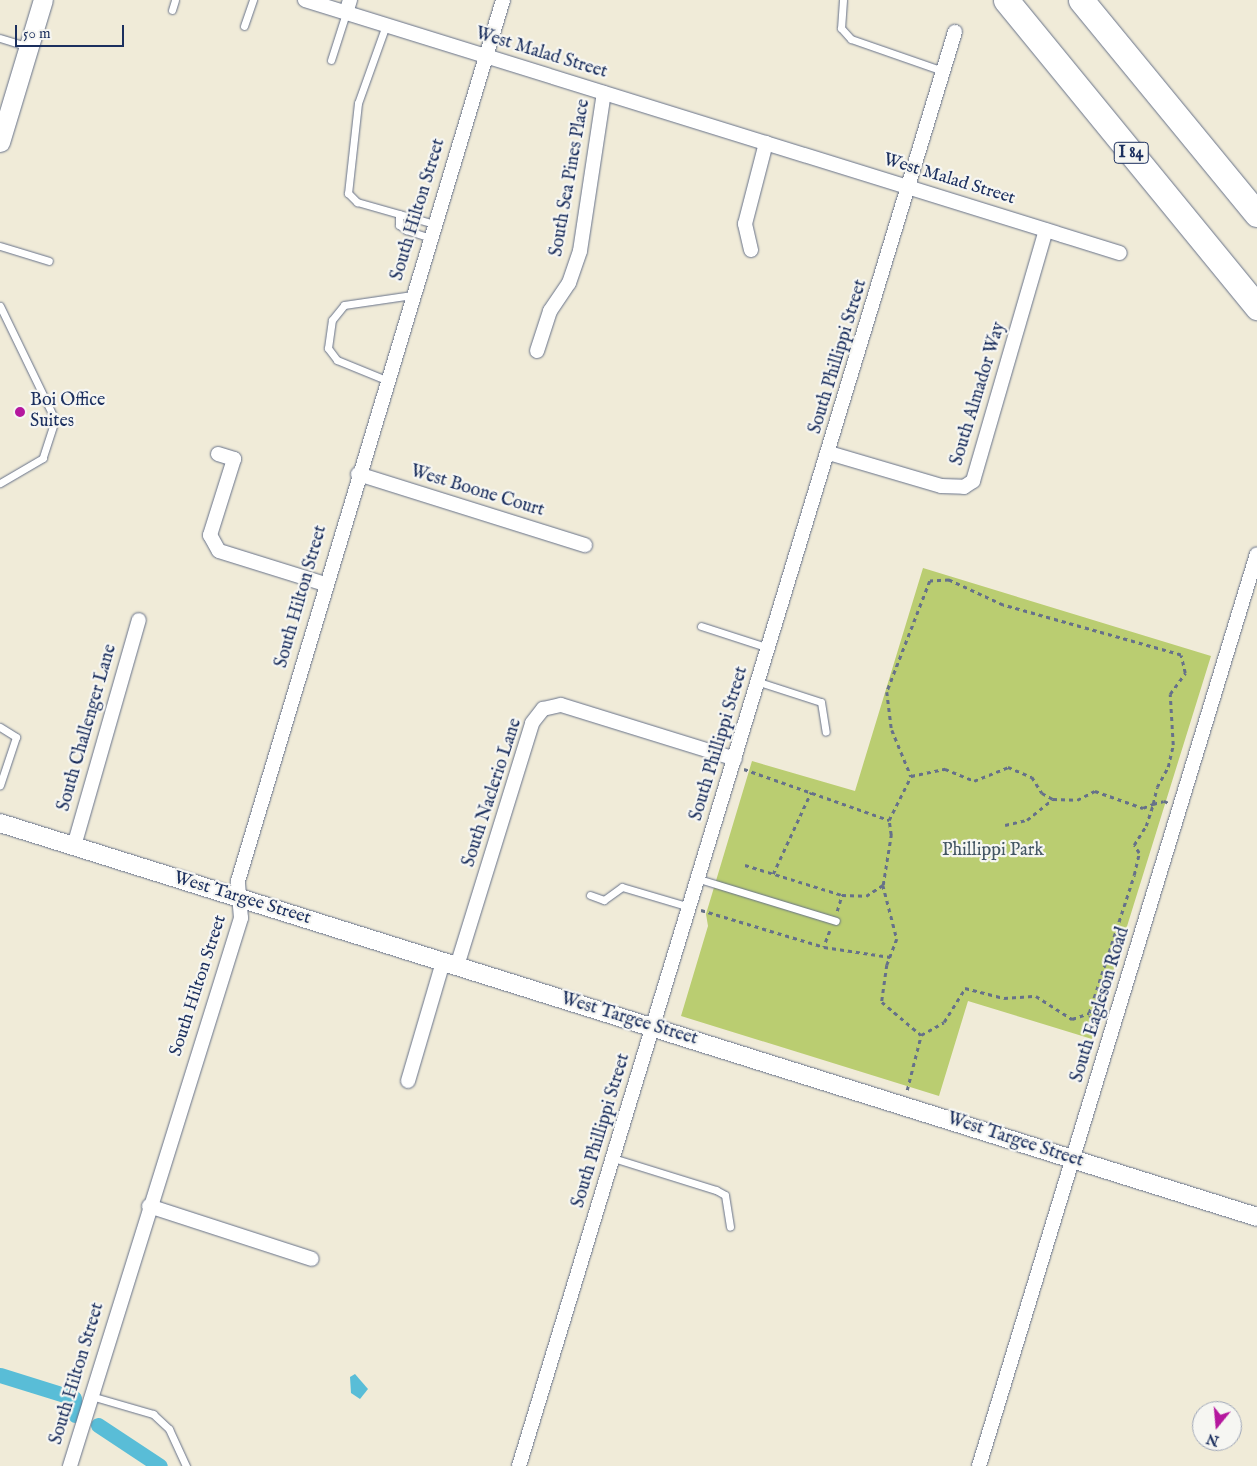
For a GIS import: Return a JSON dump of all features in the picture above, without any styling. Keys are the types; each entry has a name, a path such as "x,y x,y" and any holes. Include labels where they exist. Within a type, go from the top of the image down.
{"highway":[{"name":"I 84","path":"1006,0 1257,307"},
{"path":"1081,0 1257,214"},
{"path":"1098,0 1188,128"}],"main road":[{"path":"0,142 43,0"}],"street":[{"name":"West Malad Street","path":"305,0 348,6 386,25 1120,253"},
{"name":"South Hilton Street","path":"70,1466 149,1206 242,918 243,899 238,881 386,380 503,0"},
{"name":"South Phillippi Street","path":"519,1466 910,188 955,32"},
{"name":"South Sea Pines Place","path":"537,351 550,311 569,282 580,251 604,93"},
{"path":"752,250 745,224 766,143"},
{"name":"South Almador Way","path":"829,452 946,488 964,487 973,480 1046,230"},
{"path":"218,454 234,459 210,535 219,551 325,584"},
{"name":"West Boone Court","path":"358,474 585,545"},
{"name":"South Eagleson Road","path":"979,1466 1257,554"},
{"name":"South Challenger Lane","path":"74,846 138,620"},
{"name":"South Naclerio Lane","path":"408,1081 532,723 543,709 561,705 734,762"},
{"name":"West Targee Street","path":"0,823 1257,1217"},
{"path":"149,1206 312,1259"}],"lane":[{"path":"172,10 175,0"},
{"path":"244,26 253,0"},
{"path":"843,0 841,28 851,39 943,71"},
{"path":"331,60 348,6"},
{"path":"386,25 358,103 348,193 358,202 434,224"},
{"path":"0,38 29,47"},
{"path":"399,214 399,225 406,230 430,238"},
{"path":"0,246 49,261"},
{"path":"386,380 337,360 328,348 332,320 344,305 412,295"},
{"path":"0,317 1,307"},
{"path":"0,483 43,458 55,420 1,307"},
{"path":"701,626 769,648"},
{"path":"759,682 821,702 826,732"},
{"path":"0,727 16,737 0,785"},
{"path":"698,879 835,921"},
{"path":"590,895 604,900 622,887 690,907"},
{"path":"613,1158 716,1190 725,1195 730,1227"},
{"path":"91,1396 153,1414 168,1429 186,1466"}],"path":[{"path":"921,1035 882,1002 890,957 897,939 883,885 891,835 889,820 911,776 892,730 887,692 930,581 949,580 1003,605 1181,656 1185,673 1170,694 1172,745 1153,804 1134,845 1139,852 1134,875 1089,1013 1095,1036"},
{"path":"734,762 889,820"},
{"path":"911,776 945,769 974,782 1008,767 1032,777 1042,793 1053,799 1077,800 1096,792 1143,808 1164,801 1181,806"},
{"path":"773,874 811,792"},
{"path":"1005,825 1027,820 1053,799"},
{"path":"745,865 842,896 866,896 883,885"},
{"path":"824,947 835,921 842,896"},
{"path":"690,907 824,947 890,957"},
{"path":"908,1090 921,1035 944,1022 965,988 1004,998 1036,996 1072,1019 1089,1013"}],"green space":[{"name":"Phillippi Park","path":"923,568 1211,656 1092,1039 968,1001 939,1096 681,1016 708,926 706,914 752,761 855,791"}],"water":[{"path":"355,1374 368,1389 360,1399 351,1393 350,1377"}],"waterway":[{"path":"0,1375 74,1398 75,1415"},
{"path":"98,1425 160,1466"}],"place":[{"name":"Boi Office Suites","path":"20,412"}]}
